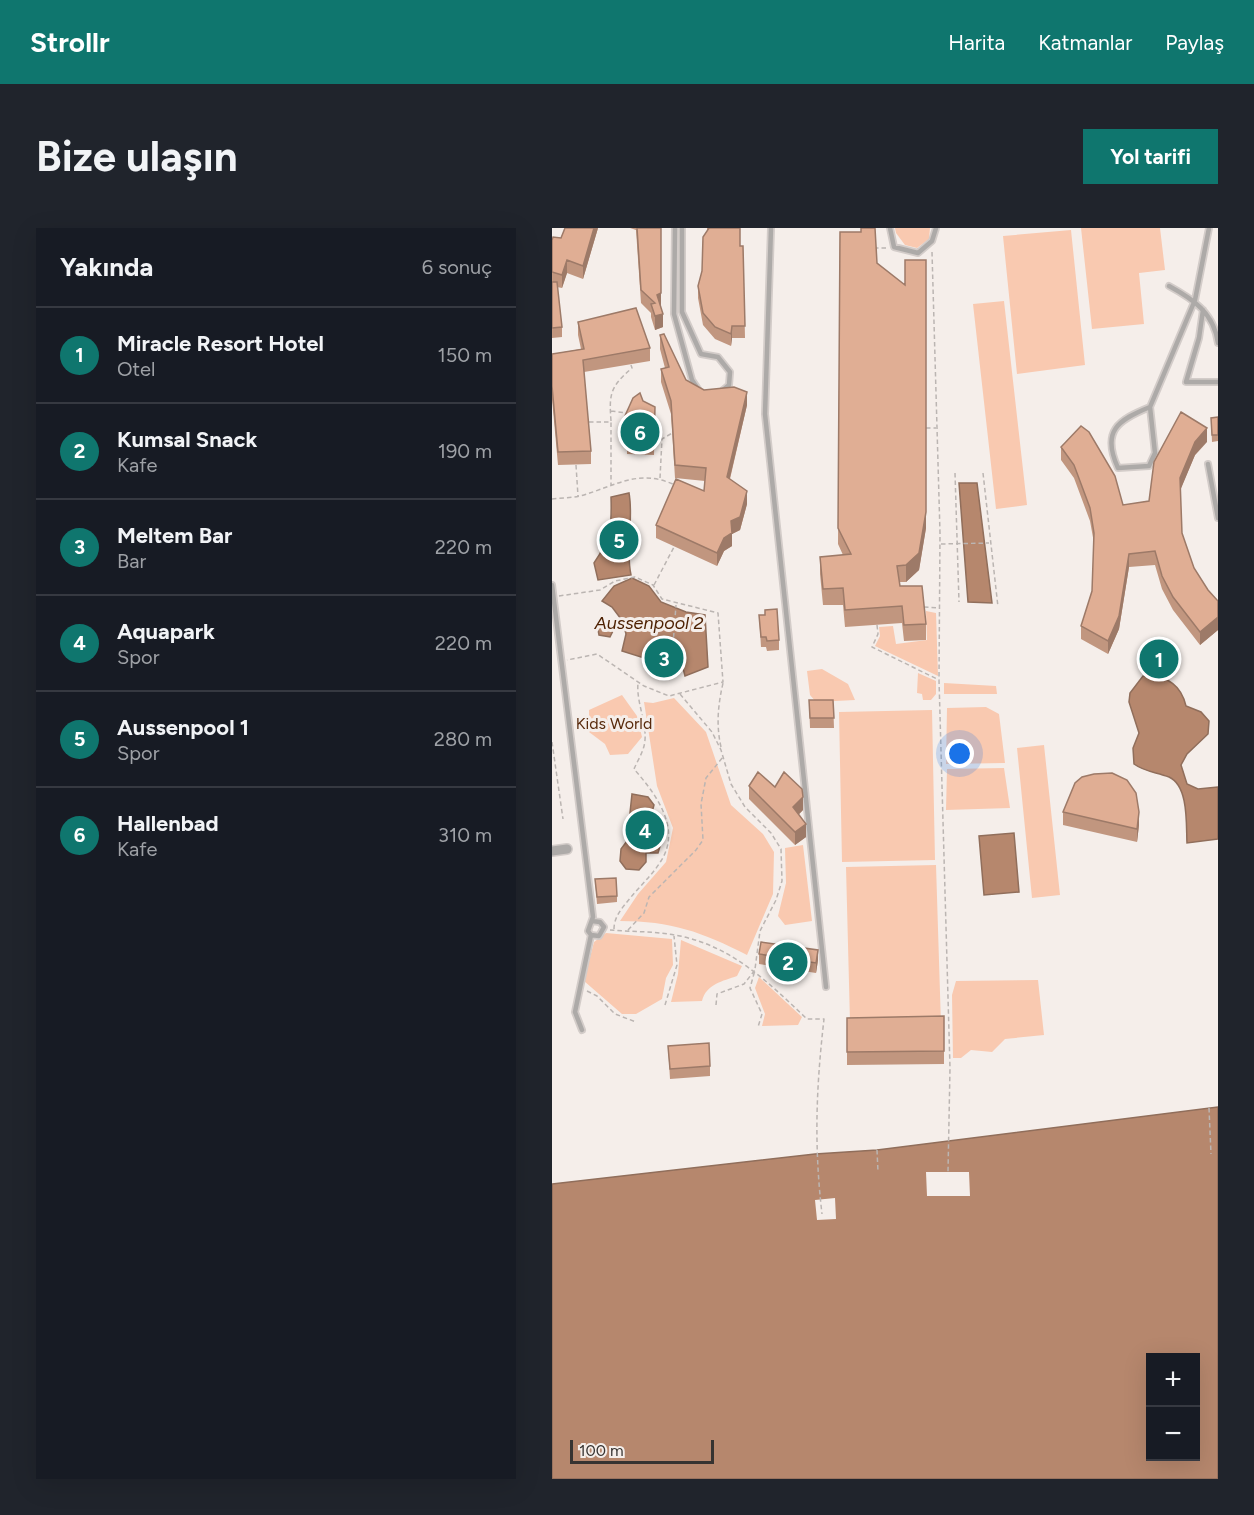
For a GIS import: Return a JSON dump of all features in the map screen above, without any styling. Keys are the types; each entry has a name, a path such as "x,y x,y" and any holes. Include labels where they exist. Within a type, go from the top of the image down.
{"street":[{"path":"552,851 567,849"}],"lane":[{"path":"675,228 674,314 692,380 701,394"},
{"path":"682,228 682,312 701,354 718,357 730,372 729,385 718,395"},
{"path":"771,228 765,414 826,987"},
{"path":"890,228 894,247 918,253 932,241 936,228"},
{"path":"1150,407 1129,416 1115,427 1110,441 1118,468 1149,466 1155,453 1150,407 1195,300 1209,228"},
{"path":"1169,286 1195,300 1217,333 1218,343"},
{"path":"1203,310 1199,338 1186,382 1218,382"},
{"path":"1208,464 1218,518"},
{"path":"552,585 592,921 588,928 591,935 575,1012 582,1030"},
{"path":"591,935 599,936 604,929 600,922 592,921"}],"path":[{"path":"932,241 940,544 939,680 950,1046 948,1172"},
{"path":"869,248 894,247"},
{"path":"611,486 609,395 620,378 632,369 631,364"},
{"path":"610,411 632,413"},
{"path":"587,422 611,422"},
{"path":"924,428 937,428"},
{"path":"660,478 662,439 674,432"},
{"path":"576,464 578,496"},
{"path":"955,473 959,602"},
{"path":"982,473 998,606"},
{"path":"552,499 578,496 633,477 660,478 678,487"},
{"path":"940,544 990,543"},
{"path":"653,585 675,546"},
{"path":"558,596 600,590 615,581 635,577 653,585 662,599 718,613 723,682 718,704 718,732 723,756 731,784 745,807 771,833 781,849 782,881 776,900 760,931 755,970 750,988 762,1014 758,1027"},
{"path":"673,645 676,604"},
{"path":"919,606 940,608"},
{"path":"876,616 878,634 872,647 939,680"},
{"path":"566,660 597,654 639,682 669,696 723,682"},
{"path":"614,930 614,921 623,906 663,859 669,835 664,810 634,769 644,745 644,726 637,698 639,682"},
{"path":"680,694 712,732 723,756"},
{"path":"552,742 563,819"},
{"path":"627,931 644,913 649,897 703,840 701,804 706,778 723,756"},
{"path":"604,929 674,936 710,946 755,970 807,1019 824,1019 817,1076 815,1154 822,1214"},
{"path":"665,1005 677,965 674,936"},
{"path":"716,1005 717,994 744,984 755,970"},
{"path":"579,987 597,996 615,1014 636,1022"},
{"path":"944,1046 950,1046"},
{"path":"1209,1108 1211,1154"},
{"path":"877,1150 878,1172"}],"green space":[{"path":"895,228 930,228 929,239 917,248 905,245"},
{"path":"1081,228 1160,228 1165,270 1139,273 1144,324 1092,329"},
{"path":"1071,230 1085,365 1017,374 1003,236"},
{"path":"1004,301 1027,505 996,509 973,304"},
{"path":"926,611 936,613 938,676 875,646 880,636 879,627 893,626 896,644 927,640"},
{"path":"822,669 848,684 855,700 816,702 810,695 807,671"},
{"path":"918,673 936,681 936,694 931,700 923,700 922,694 917,693"},
{"path":"944,683 996,686 997,694 944,694"},
{"name":"Kids World","path":"622,695 637,716 642,737 628,754 610,755 605,744 589,732 589,710"},
{"path":"674,698 706,732 731,805 763,834 774,852 773,894 747,955 686,929 655,923 620,921 638,894 666,862 673,828 657,786 644,702 653,703"},
{"path":"986,707 999,714 1005,763 946,764 947,708"},
{"path":"932,710 935,860 842,862 839,712"},
{"path":"1044,745 1060,895 1032,898 1017,748"},
{"path":"1004,768 1010,808 946,810 947,769"},
{"path":"803,845 812,921 785,925 778,916 786,883 785,848"},
{"path":"936,865 941,1025 850,1022 846,867"},
{"path":"606,933 672,939 673,965 666,978 662,999 636,1014 622,1014 584,981 594,942"},
{"path":"681,940 742,966 737,976 711,987 702,1001 671,1002 678,974"},
{"path":"759,977 802,1017 798,1025 762,1026 765,1014 755,988"},
{"path":"1038,980 1044,1035 1005,1039 992,1052 971,1050 961,1058 953,1058 952,995 956,981"}],"water":[{"path":"959,483 977,483 992,603 968,602"},
{"path":"629,493 631,575 598,580 594,563 609,532 611,497"},
{"name":"Aussenpool 2","path":"632,578 649,586 661,602 686,612 705,615 708,667 685,676 676,641 659,647 644,658 622,651 626,634 624,626 614,629 610,637 599,635 597,624 605,620 613,622 621,619 612,607 602,601 614,586"},
{"path":"1143,676 1159,677 1171,682 1184,698 1186,706 1201,712 1209,721 1208,734 1187,754 1181,765 1187,784 1198,789 1218,787 1218,839 1187,843 1185,807 1180,789 1169,777 1134,764 1133,748 1139,733 1129,702 1130,693"},
{"path":"632,794 648,797 654,805 650,820 660,824 663,836 658,853 646,853 646,862 639,870 626,869 620,861 621,849 627,841"},
{"path":"1014,833 1019,892 984,895 979,836"},
{"path":"1218,1107 1218,1479 552,1479 552,1184 815,1154 877,1150"}],"pier":[{"path":"926,1172 969,1172 970,1196 927,1196"},
{"path":"835,1198 836,1219 817,1220 815,1200"}],"building":[{"path":"565,228 594,228 583,266 567,260 562,275 552,272 552,240 553,237 561,238"},
{"path":"637,228 661,228 661,293 657,295 663,314 655,316 651,304 655,303 641,290"},
{"path":"709,228 740,228 740,246 743,246 745,326 732,326 731,334 715,327 703,313 698,286 702,271 703,237"},
{"path":"861,228 875,228 877,263 905,285 905,260 926,260 926,512 919,553 906,565 897,566 900,586 922,586 926,624 904,625 902,606 845,610 843,588 823,589 820,557 851,554 838,528 840,232 861,232"},
{"path":"552,282 557,282 562,327 552,328"},
{"path":"636,308 650,348 583,360 591,451 558,452 552,386 552,354 584,349 578,322"},
{"path":"664,334 686,380 704,390 734,387 747,392 727,477 747,491 740,517 731,521 732,533 724,538 717,553 656,525 676,479 704,491 706,468 675,465 671,401 661,369 669,367 660,335"},
{"path":"640,393 643,401 655,407 654,445 627,444 627,425 624,418 633,398"},
{"path":"1181,412 1207,428 1195,442 1180,478 1182,533 1194,568 1218,601 1218,617 1200,632 1173,597 1162,576 1155,551 1129,554 1119,616 1108,641 1081,626 1092,591 1094,533 1090,508 1074,465 1061,447 1081,426 1089,432 1115,476 1123,505 1149,501 1154,462"},
{"path":"1218,417 1218,435 1212,435 1211,418"},
{"path":"777,609 779,640 767,641 766,637 761,637 759,615 765,615 765,610"},
{"path":"675,643 676,653 658,662 647,655 657,647"},
{"path":"809,700 833,700 834,718 810,718"},
{"path":"758,772 775,787 784,772 802,789 803,797 793,807 806,824 795,832 749,786"},
{"path":"1112,773 1127,780 1136,793 1139,812 1137,829 1063,812 1075,783 1082,777"},
{"path":"616,878 617,896 597,897 595,879"},
{"path":"761,942 818,950 816,963 759,954"},
{"path":"944,1016 944,1051 847,1052 847,1018"},
{"path":"709,1043 710,1066 670,1069 668,1046"}],"place":[{"name":"Hallenbad","path":"640,432"},
{"name":"Aussenpool 1","path":"619,540"},
{"name":"Meltem Bar","path":"664,658"},
{"name":"Miracle Resort Hotel","path":"1159,659"},
{"name":"Aquapark","path":"645,830"},
{"name":"Kumsal Snack","path":"788,962"}]}
